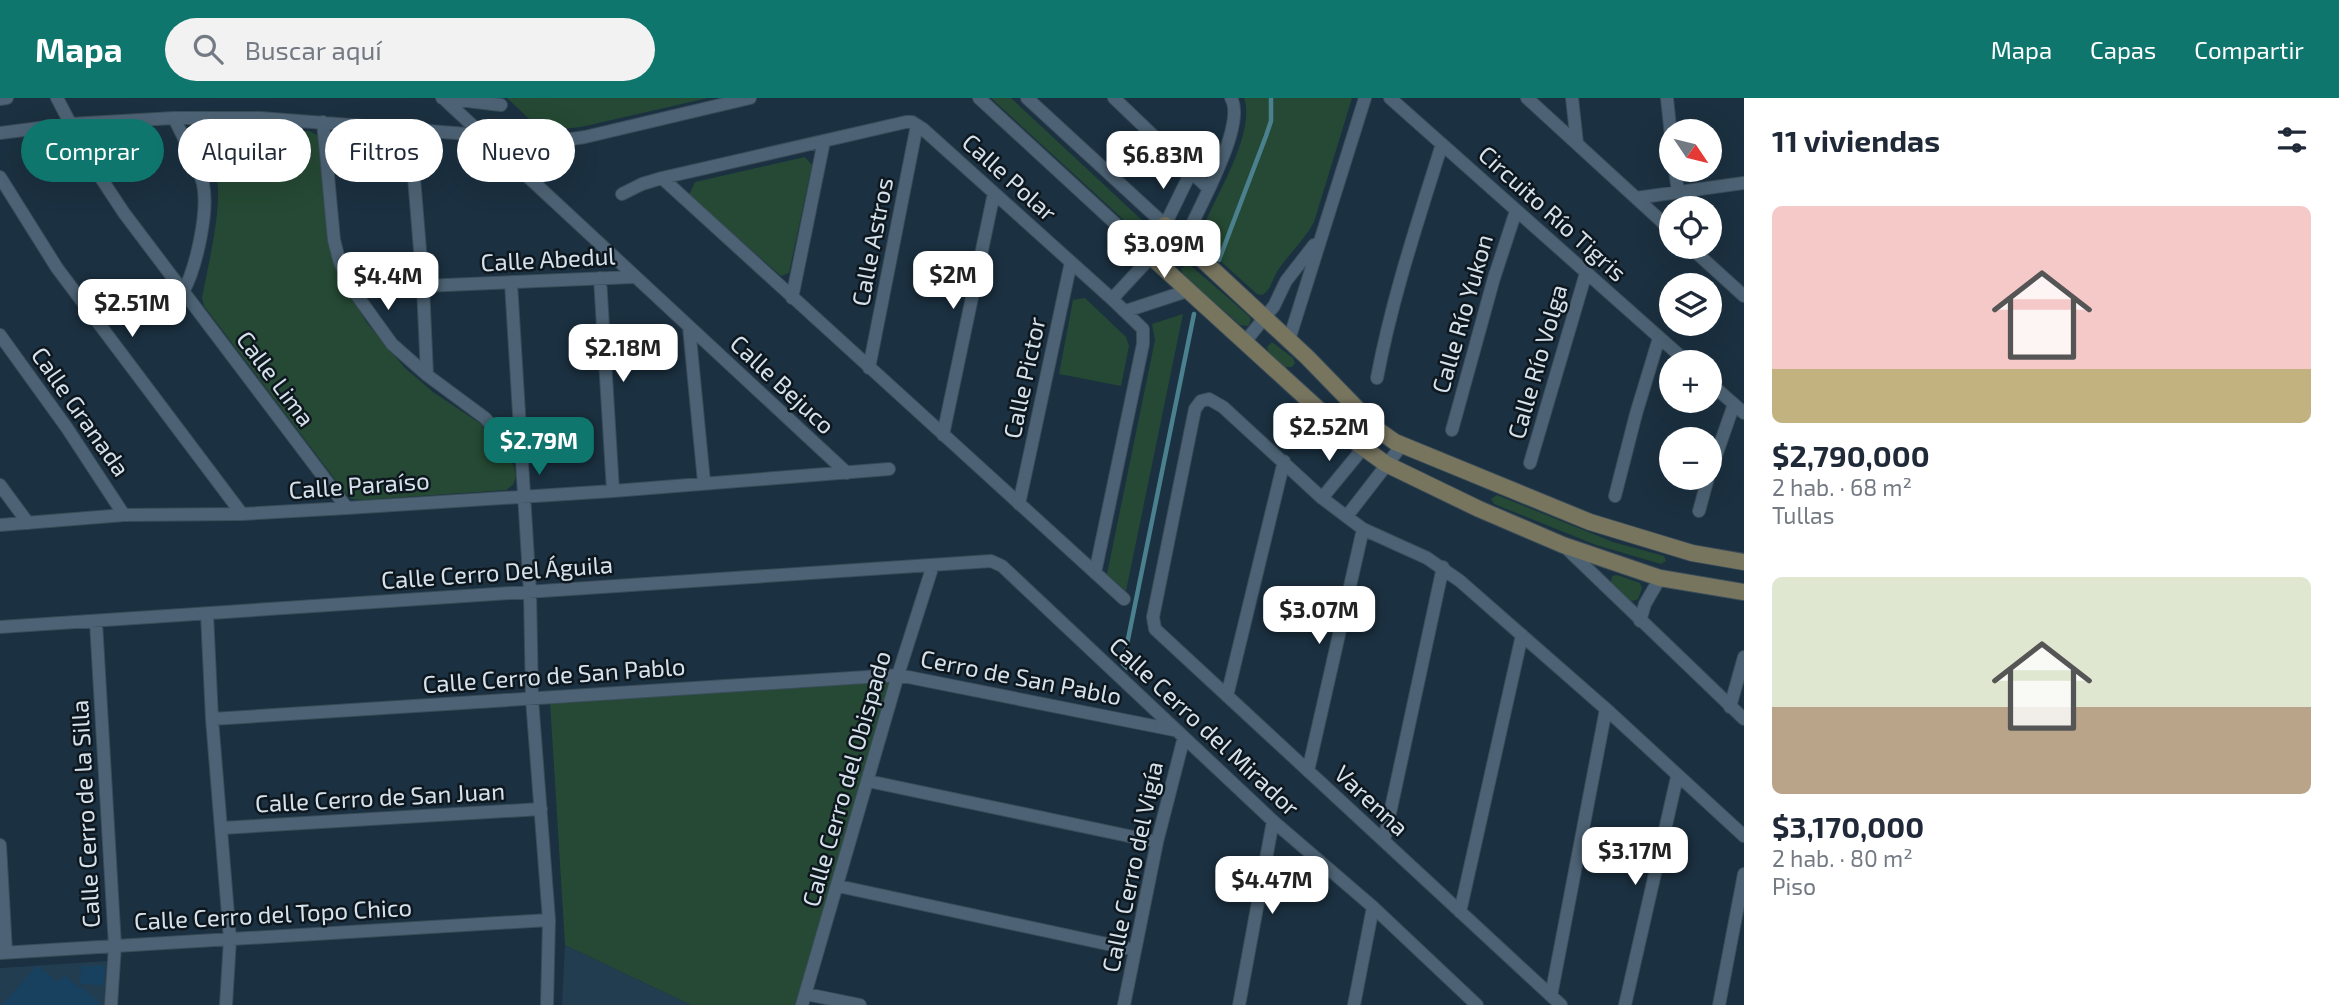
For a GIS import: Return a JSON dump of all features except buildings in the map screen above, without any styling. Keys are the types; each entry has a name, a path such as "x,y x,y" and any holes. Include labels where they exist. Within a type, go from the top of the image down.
{"street":[{"path":"0,99 7,98"},
{"name":"Calle Lima","path":"57,98 68,119"},
{"path":"437,98 501,105"},
{"name":"Calle Bejuco","path":"443,98 466,119"},
{"path":"575,139 750,98"},
{"path":"979,98 1362,449 1386,464 1479,509 1563,545 1660,578 1744,592"},
{"path":"1027,98 1266,318 1378,430 1402,445 1590,522 1692,553 1744,562"},
{"path":"1114,98 1209,189"},
{"path":"1112,299 1153,258 1183,243 1222,159 1235,111 1231,98"},
{"path":"1289,340 1364,98"},
{"name":"Circuito Río Tigris","path":"1390,98 1673,350"},
{"path":"1527,98 1659,219"},
{"path":"1572,98 1577,143"},
{"path":"1667,98 1669,119"},
{"path":"174,118 200,176 205,198 190,279 183,292"},
{"path":"157,119 260,118 323,122 329,210 334,240 340,263 354,290 392,344 427,375 485,418 521,460"},
{"path":"622,194 662,178 906,122 917,125"},
{"name":"Calle Polar","path":"917,125 1072,262 1143,329 1143,344 1095,573"},
{"name":"Calle Astros","path":"869,368 917,125"},
{"path":"0,133 21,130"},
{"path":"792,298 824,141"},
{"path":"1377,377 1384,338 1442,144"},
{"path":"1153,258 1165,225 1191,172"},
{"path":"0,177 57,268 242,514"},
{"path":"662,178 1124,600"},
{"name":"Calle Lima","path":"104,182 124,213 347,508"},
{"path":"414,182 427,375"},
{"name":"Calle Bejuco","path":"533,182 847,474"},
{"path":"1677,182 1678,192"},
{"path":"1636,198 1744,183"},
{"path":"943,435 995,193"},
{"name":"Calle Río Yukon","path":"1452,430 1494,278 1516,211"},
{"path":"1244,343 1266,318 1286,281 1322,233"},
{"path":"1703,259 1744,296"},
{"name":"Calle Pictor","path":"1019,504 1072,262"},
{"name":"Calle Río Volga","path":"1530,463 1586,273"},
{"name":"Calle Abedul","path":"423,286 634,277"},
{"path":"600,278 613,491"},
{"path":"511,284 530,592 532,699 550,920 547,1005"},
{"path":"1126,311 1187,290"},
{"path":"689,327 704,482"},
{"name":"Calle Granada","path":"0,335 67,428 124,515"},
{"path":"1615,496 1659,338"},
{"path":"1287,382 1300,381 1307,373 1307,357"},
{"path":"1722,394 1739,409 1722,447"},
{"name":"Varenna","path":"1284,461 1215,401 1205,399 1197,405 1153,617 1154,626 1561,1005"},
{"path":"1322,498 1378,430"},
{"path":"1347,516 1402,445"},
{"path":"1284,461 1322,498 1363,529 1443,567 1606,709 1744,836"},
{"path":"1227,696 1284,461"},
{"name":"Calle Paraíso","path":"0,525 124,515 242,514 347,508 613,491 889,469"},
{"path":"1479,509 1474,499 1476,492 1480,485 1491,482"},
{"path":"0,485 28,523"},
{"path":"1699,511 1705,490"},
{"path":"1308,771 1363,529"},
{"path":"1563,545 1744,719"},
{"path":"1688,584 1692,553"},
{"name":"Calle Cerro Del Águila","path":"0,626 997,562"},
{"name":"Calle Cerro del Mirador","path":"997,562 1273,821 1374,907 1477,1005"},
{"name":"Calle Cerro del Obispado","path":"804,1000 898,675 933,565"},
{"path":"1384,841 1443,567"},
{"path":"1640,621 1645,604 1660,578"},
{"path":"207,614 212,719 230,939 226,1005"},
{"name":"Calle Cerro de la Silla","path":"96,621 115,946 111,1005"},
{"path":"1460,912 1522,635"},
{"path":"1730,707 1744,657"},
{"name":"Cerro de San Pablo","path":"898,675 1180,734"},
{"name":"Calle Cerro de San Pablo","path":"212,719 898,675"},
{"path":"1551,996 1606,709"},
{"name":"Calle Cerro del Vigía","path":"1125,1005 1180,734"},
{"path":"1625,1005 1678,777"},
{"path":"868,781 1157,842"},
{"name":"Calle Cerro de San Juan","path":"222,828 541,810"},
{"path":"1239,1005 1273,821"},
{"path":"0,845 3,953"},
{"path":"1719,1005 1744,874"},
{"path":"838,886 1135,950"},
{"path":"1353,1005 1374,907"},
{"name":"Calle Cerro del Topo Chico","path":"3,953 550,920"},
{"path":"1456,1005 1460,989"},
{"path":"804,1000 860,1005"}],"shaded area":[{"path":"565,945 691,1005 562,1005"},
{"path":"108,961 106,1005 0,1005 0,968"}],"green space":[{"path":"507,98 708,98 581,127 575,128 575,119 529,119"},
{"path":"991,98 1011,98 1145,223 1146,232 1138,233"},
{"path":"1244,98 1352,98 1314,222 1262,295 1257,294 1206,248 1201,236 1240,144 1245,127"},
{"path":"311,132 319,136 339,275 367,323 405,368 433,392 481,424 514,466 516,477 513,485 506,490 363,500 352,499 346,494 204,306 202,298 214,236 217,182 311,182"},
{"path":"805,157 812,165 789,273 781,276 689,195 695,182"},
{"path":"1187,264 1249,316 1251,320 1248,326 1240,325 1183,275 1181,269"},
{"path":"1085,298 1126,337 1129,346 1121,386 1059,374 1073,300"},
{"path":"1183,314 1126,591 1107,574 1155,340 1152,324"},
{"path":"1272,342 1293,358 1295,363 1292,367 1284,367 1269,353 1267,347"},
{"path":"1497,495 1613,542 1664,556 1666,561 1661,564 1596,545 1494,504 1491,499"},
{"path":"1617,575 1640,583 1642,588 1638,599 1628,600 1611,583 1612,576"},
{"path":"896,682 800,1005 691,1005 565,945 550,702"}],"waterway":[{"path":"1219,260 1271,121 1271,98"},
{"path":"1127,668 1123,664 1194,314"}]}
